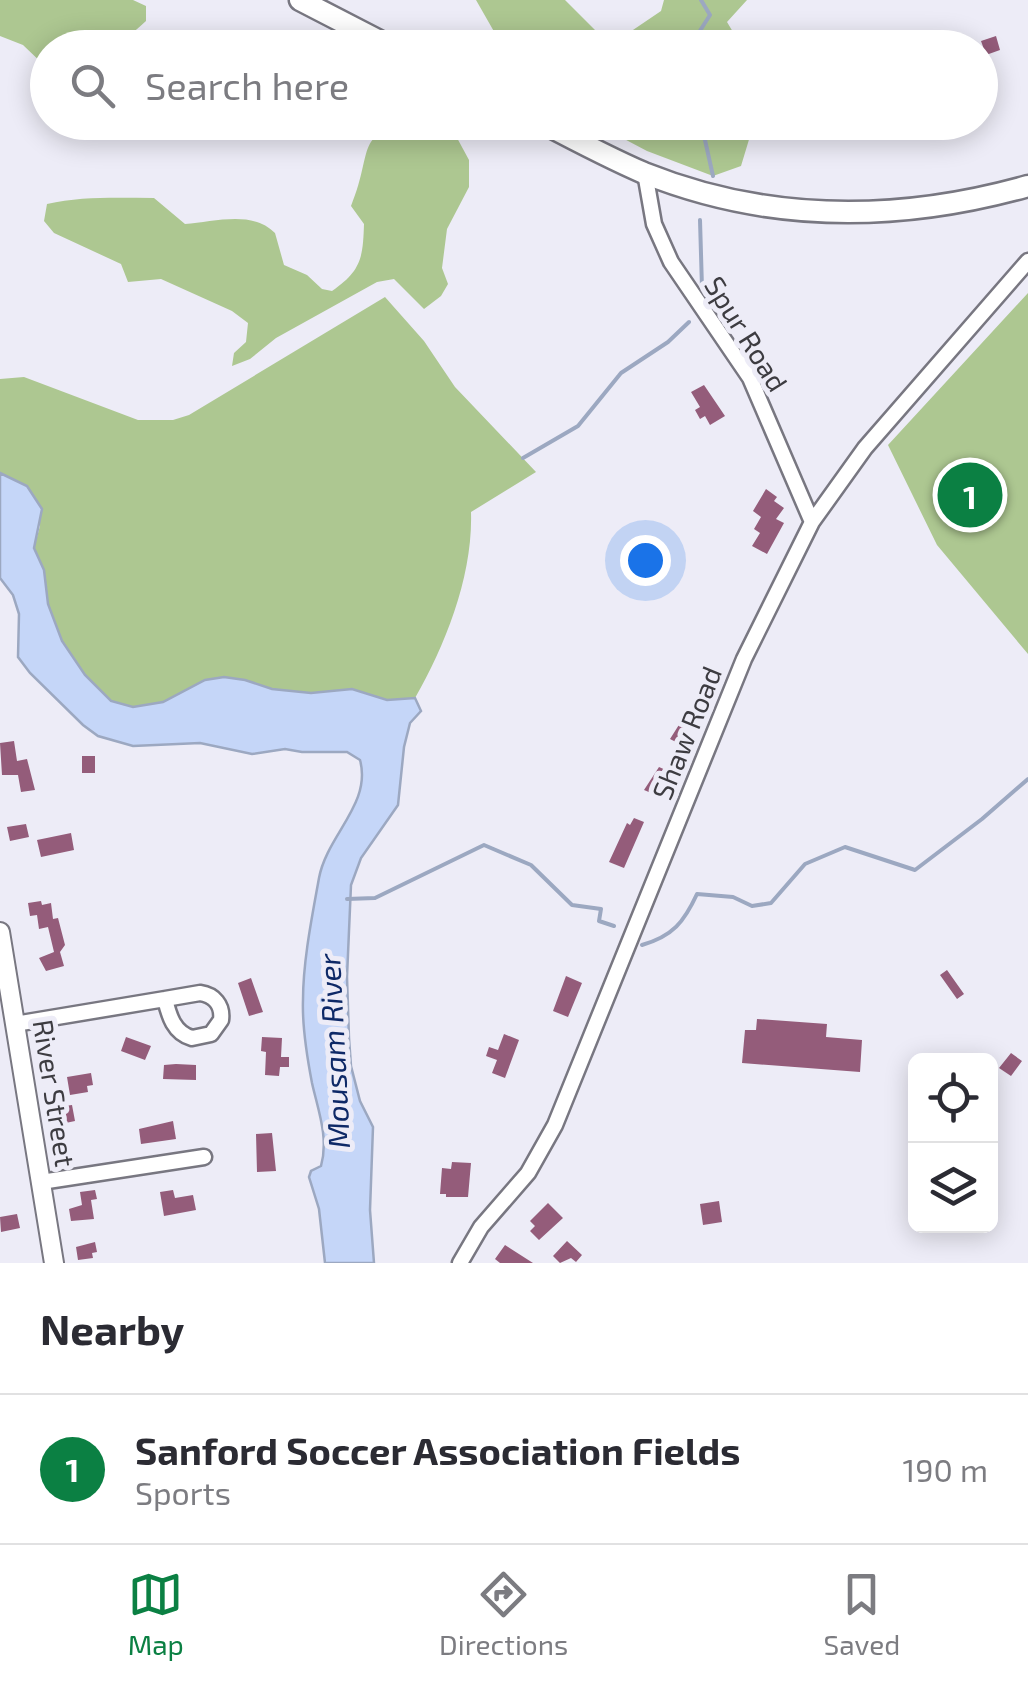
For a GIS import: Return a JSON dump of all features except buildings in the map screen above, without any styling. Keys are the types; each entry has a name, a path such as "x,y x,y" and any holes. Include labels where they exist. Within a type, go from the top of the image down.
{"main road":[{"path":"300,0 359,30"},
{"path":"577,140 644,173 758,206 848,214 929,209 1028,186"}],"street":[{"name":"Spur Road","path":"644,173 654,224 671,262 750,378 812,522"},
{"name":"Shaw Road","path":"460,1263 481,1227 528,1173 555,1125 744,659 812,522 865,448 1028,261"},
{"name":"River Street","path":"0,932 54,1263"},
{"path":"15,1024 165,999"},
{"path":"41,1182 204,1157"}],"green space":[{"path":"0,0 133,0 146,6 146,21 135,30 30,30 30,52 0,36"},
{"path":"476,0 565,0 595,30 493,30"},
{"path":"664,0 747,0 727,22 732,30 633,30 661,11"},
{"path":"374,140 458,140 469,160 469,187 447,229 442,268 448,284 441,296 424,309 394,279 377,282 232,366 234,353 246,342 248,323 232,311 161,279 128,282 121,264 54,233 44,221 47,204 60,201 154,198 185,224 233,219 256,222 275,233 284,265 307,275 322,289 332,291 355,270 361,255 364,224 351,206"},
{"path":"626,140 749,140 741,166 713,176"},
{"path":"1028,293 1028,654 937,545 888,445"},
{"path":"385,297 424,341 455,387 536,472 471,512 467,560 455,608 415,698 387,700 352,689 311,693 272,689 245,680 205,680 163,702 133,707 111,701 93,686 62,641 48,604 44,570 34,548 40,526 27,486 0,473 0,379 24,377 138,420 173,420 189,415"}],"water":[{"name":"Mousam River","path":"0,473 27,486 42,509 34,548 44,570 48,604 62,641 85,675 111,701 133,707 163,702 205,680 224,677 272,689 311,693 352,689 387,700 415,698 421,711 410,723 404,747 398,805 361,858 351,885 349,1038 360,1101 373,1127 370,1210 374,1263 325,1263 319,1209 309,1177 311,1171 321,1166 323,1135 308,1063 303,1010 306,955 319,878 360,791 360,760 347,752 285,749 252,754 200,743 133,746 98,736 83,725 18,657 19,614 13,595 0,578"}],"waterway":[{"path":"700,30 710,15 701,0"},
{"path":"705,140 713,176"},
{"path":"700,220 702,288"},
{"path":"523,458 578,426 621,373 668,342 689,322"},
{"path":"642,945 676,927 697,894 733,897 752,906 771,903 805,864 845,847 915,870 1028,779"},
{"path":"347,899 375,898 484,845 531,865 572,905 601,909 599,921 614,926"}],"place":[{"name":"Sanford Soccer Association Fields","path":"970,495"}]}
